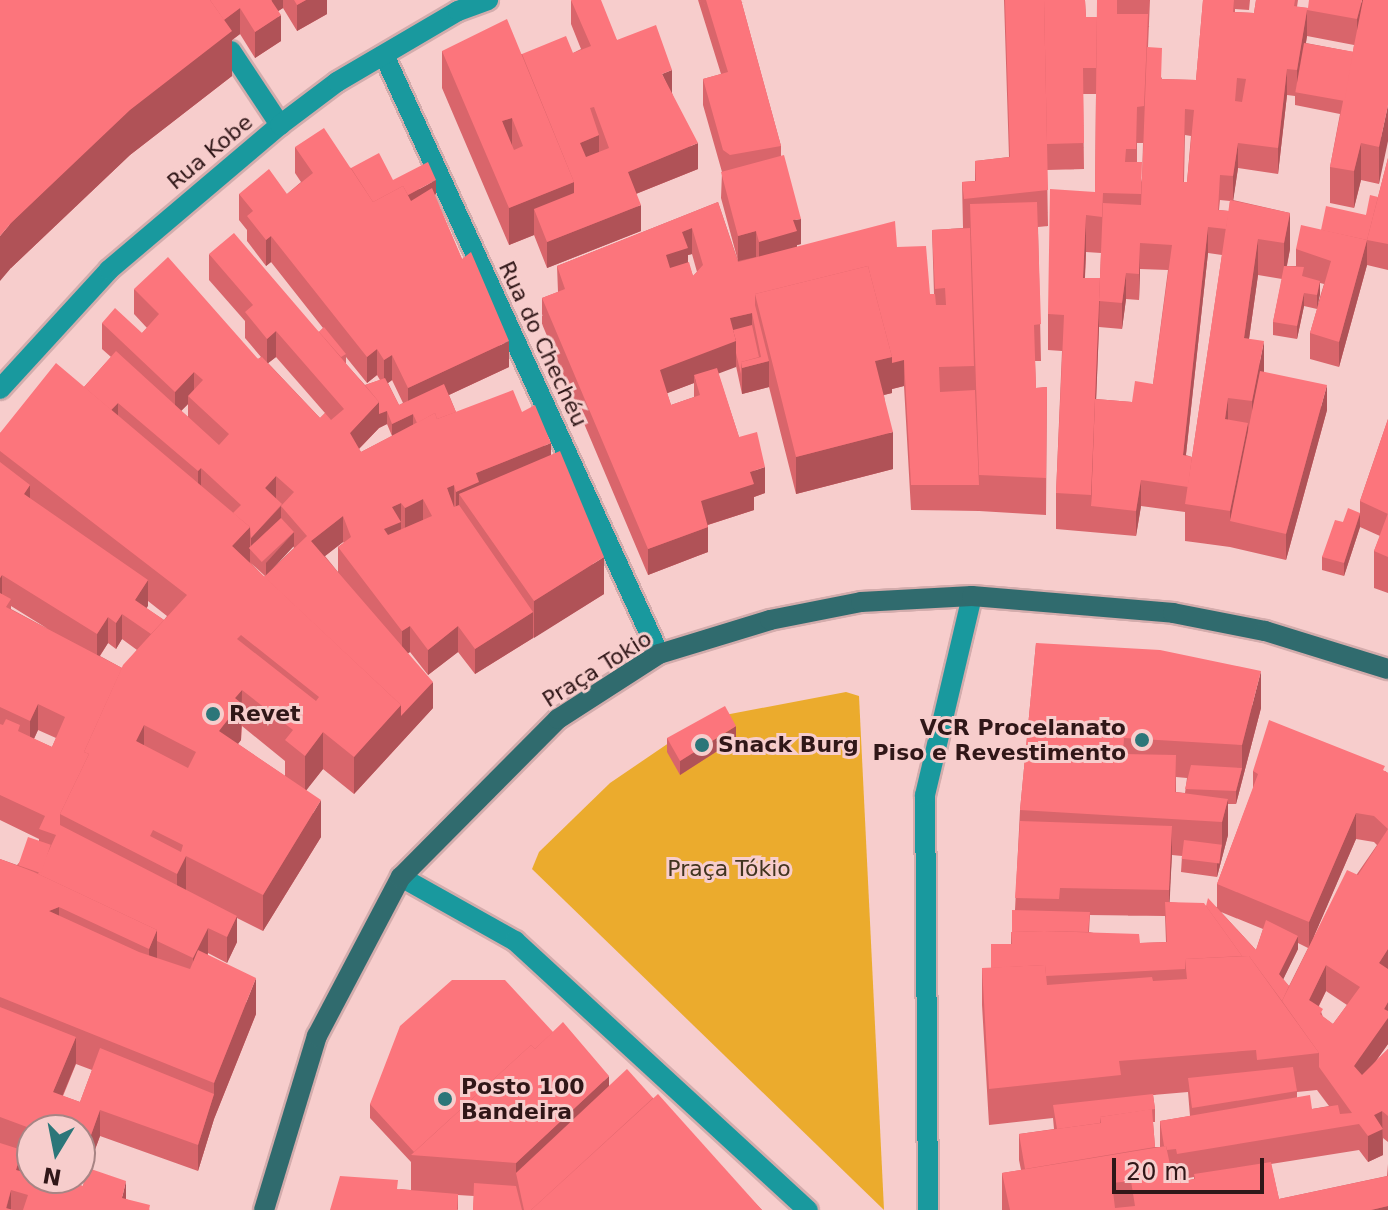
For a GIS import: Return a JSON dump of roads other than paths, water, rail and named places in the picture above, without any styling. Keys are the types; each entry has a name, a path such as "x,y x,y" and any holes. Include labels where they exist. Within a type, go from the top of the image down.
{"main road":[{"name":"Praça Tokio","path":"264,1210 317,1036 401,877 558,719 659,654 770,620 831,608 972,596 1173,613 1265,631 1388,669"}],"street":[{"name":"Rua Kobe","path":"0,389 109,270 280,125 384,55 488,0"},
{"path":"231,51 280,125"},
{"name":"Rua do Chechéu","path":"384,55 659,654"},
{"path":"928,1210 925,795 972,596"},
{"path":"401,877 515,941 808,1210"}],"place":[{"name":"Revet","path":"213,714"},
{"name":"VCR Procelanato Piso e Revestimento","path":"1142,740"},
{"name":"Snack Burg","path":"702,745"},
{"name":"Posto 100 Bandeira","path":"445,1099"}],"park label":[{"name":"Praça Tókio","path":"729,869"}]}
